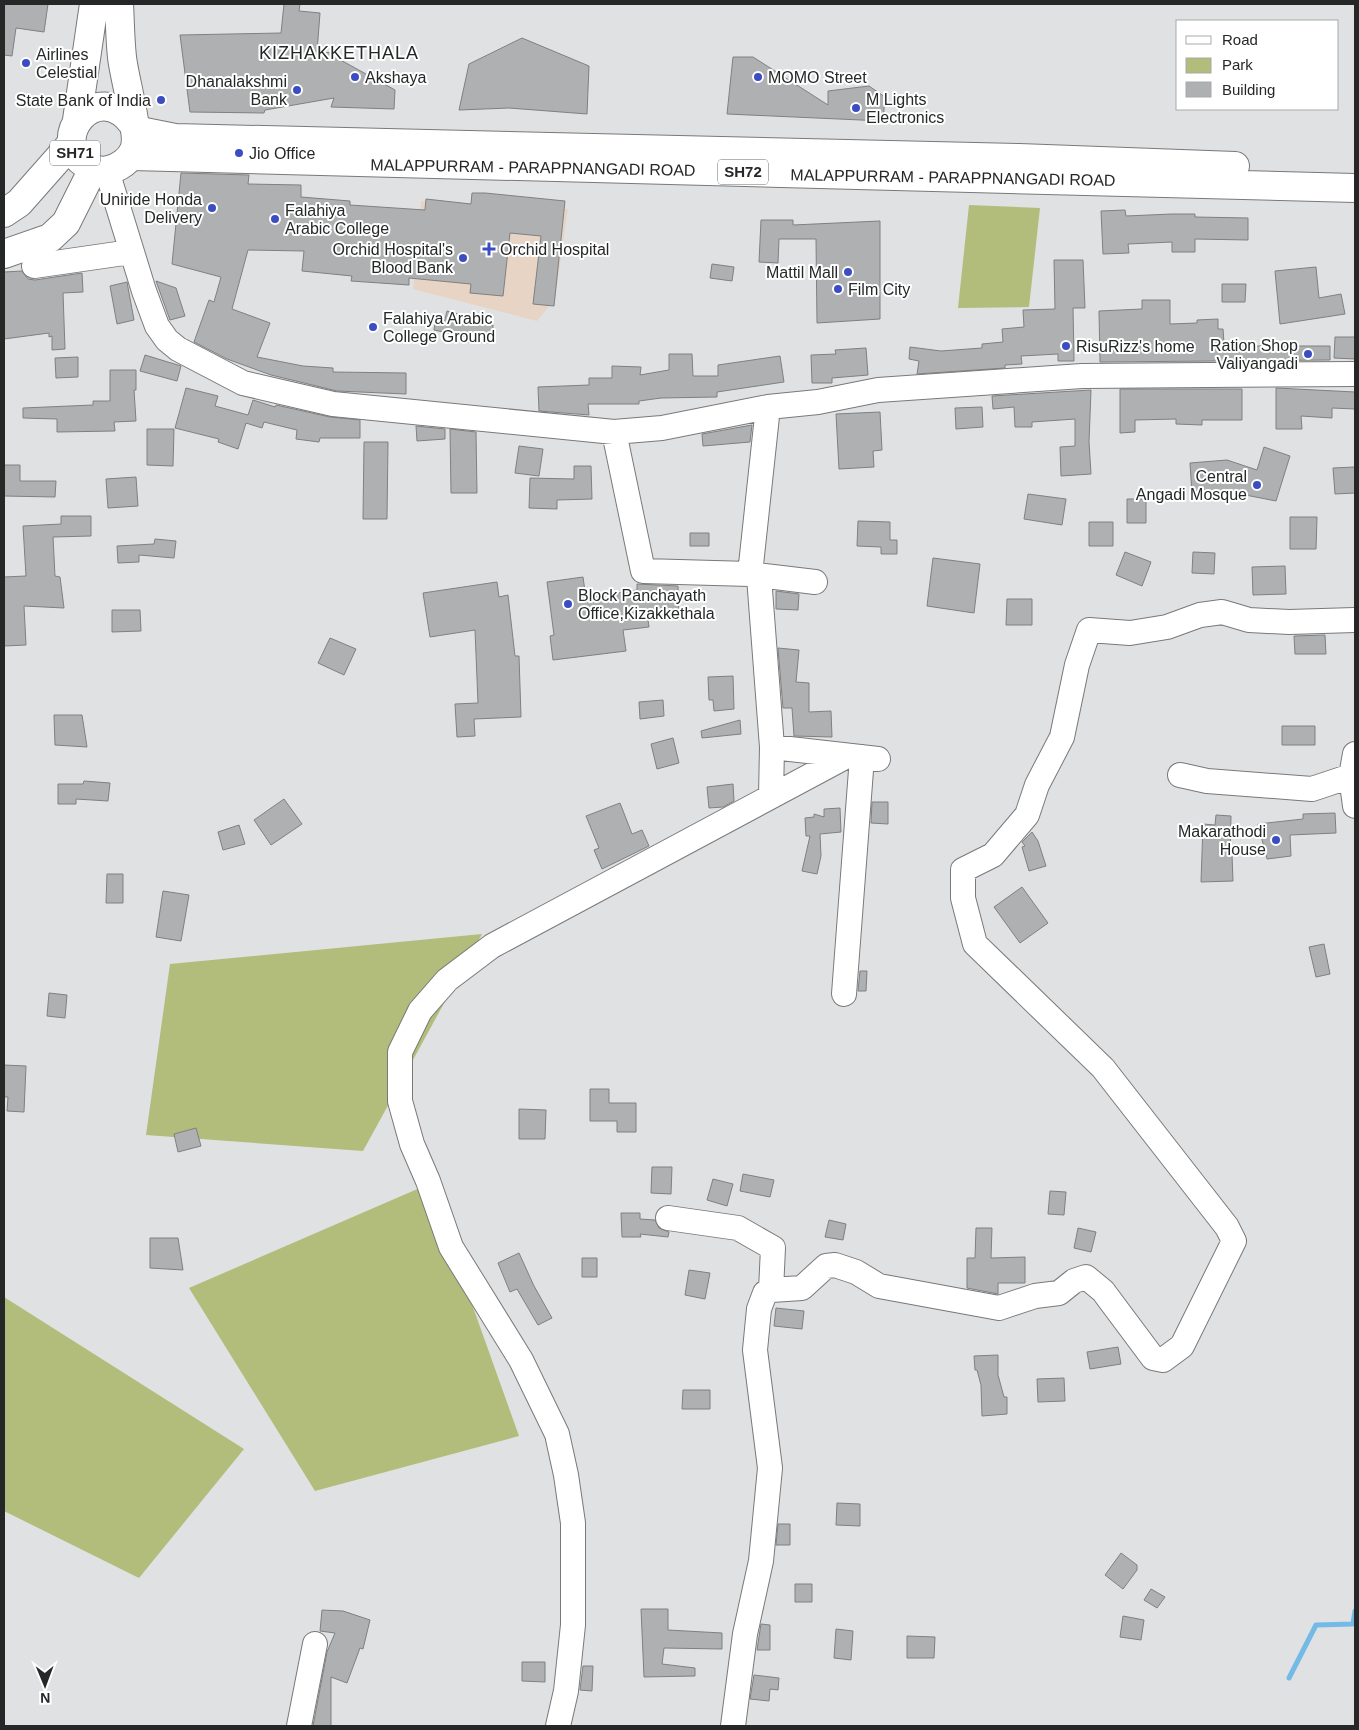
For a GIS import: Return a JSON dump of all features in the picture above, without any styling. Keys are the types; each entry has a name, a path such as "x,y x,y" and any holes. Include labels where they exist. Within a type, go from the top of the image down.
{"main road":[{"name":"SH71","path":"75,132 85,112 106,106 122,112 133,137 121,166 100,170 83,163 76,154 75,132 94,4"},
{"path":"119,4 122,57 133,137"},
{"path":"4,213 20,203 75,132"},
{"name":"MALAPPURRAM - PARAPPNANGADI ROAD","path":"133,137 1019,158 1355,169"},
{"name":"MALAPPURRAM - PARAPPNANGADI ROAD","path":"133,137 1355,188"},
{"path":"4,254 50,238 66,222 100,170"}],"street":[{"path":"100,170 157,326 167,340 178,349 243,383 333,404 614,432 662,428 768,407 818,402 878,390 1082,376 1355,374"},
{"path":"34,266 131,252"},
{"path":"768,407 755,576 772,747 771,796"},
{"path":"614,432 643,571 755,576 815,582"},
{"path":"733,1726 748,1620 761,1560 770,1479 756,1350 761,1299 771,1290 802,1288 826,1266 835,1265 856,1272 879,1286 999,1308 1036,1296 1060,1293 1074,1281 1086,1278 1104,1292 1153,1358 1163,1360 1182,1346 1234,1241 1227,1227 1102,1068 975,944 962,898 963,870 993,856 1027,815 1037,785 1062,737 1076,665 1089,630 1130,633 1167,627 1200,615 1222,612 1249,620 1289,622 1355,620"},
{"path":"772,747 862,758"},
{"path":"558,1726 566,1691 573,1616 573,1523 557,1434 522,1360 451,1247 407,1127 400,1101 400,1052 420,1012 447,980 492,946 771,796 862,758"},
{"path":"844,994 862,758"},
{"path":"1180,775 1207,781 1312,789 1353,765 1355,806"},
{"path":"668,1218 738,1228 773,1248 771,1290"},
{"path":"299,1726 315,1644"}],"shaded area":[{"name":"Orchid Hospital","path":"421,201 568,209 555,299 537,321 413,289"}],"green space":[{"path":"969,205 1040,208 1029,307 958,308"},
{"path":"482,934 363,1151 146,1135 170,964"},
{"path":"429,1184 519,1436 315,1491 189,1288"},
{"path":"4,1297 244,1449 139,1578 4,1511"}],"building":[{"path":"4,4 48,4 44,32 16,28 12,56 4,55"},
{"path":"284,4 300,4 299,11 320,13 317,52 339,53 337,58 395,90 394,109 331,107 334,98 265,110 264,113 190,112 180,35 281,33"},
{"path":"522,38 589,66 587,114 509,108 459,110 469,64"},
{"name":"MOMO Street","path":"733,57 753,57 828,105 828,91 869,86 885,97 883,121 727,114"},
{"path":"181,173 249,175 248,184 301,185 301,197 350,201 350,205 425,210 426,199 471,204 472,193 565,201 554,306 533,304 541,236 510,233 503,296 470,293 471,284 409,278 409,285 351,281 352,276 302,271 304,251 248,250 232,309 270,323 257,357 303,366 333,368 333,372 406,373 406,394 337,391 271,375 227,359 194,342 209,300 214,302 221,277 172,264"},
{"path":"1125,210 1126,216 1195,214 1195,217 1248,218 1248,240 1195,239 1195,252 1172,252 1172,242 1128,244 1129,253 1103,254 1101,211"},
{"name":"Mattil Mall","path":"761,220 793,220 793,225 880,221 880,319 817,323 816,239 779,239 778,263 759,262"},
{"path":"1054,260 1083,260 1085,308 1073,308 1074,361 1058,361 1058,354 1021,356 1022,364 1005,365 1005,368 917,374 919,361 909,359 910,347 941,351 982,348 982,344 1003,342 1002,329 1024,327 1023,310 1055,309"},
{"path":"712,264 734,267 732,281 710,278"},
{"path":"1316,267 1319,298 1341,294 1345,314 1280,324 1275,271"},
{"path":"22,271 28,279 35,280 82,273 83,292 63,293 65,349 52,350 52,336 49,337 49,333 4,339 4,272"},
{"path":"156,281 176,288 185,316 170,320"},
{"path":"127,282 134,320 117,324 110,286"},
{"path":"1222,284 1246,284 1245,302 1222,302"},
{"path":"1142,300 1170,300 1170,324 1197,323 1197,320 1218,319 1218,329 1223,329 1224,343 1245,344 1245,346 1330,346 1330,360 1100,362 1099,311 1142,309"},
{"path":"447,311 463,315 461,324 493,325 492,343 467,342 467,337 434,330 435,323 444,323"},
{"path":"1335,337 1355,337 1355,359 1334,358"},
{"path":"866,348 868,375 832,378 832,383 812,383 811,355 836,354 835,350"},
{"path":"669,354 692,354 693,376 718,376 718,365 780,356 784,382 717,392 717,397 661,398 639,401 639,404 588,404 589,415 539,411 538,387 589,385 589,378 612,378 612,366 641,367 640,375 669,370"},
{"path":"145,355 181,366 177,381 140,371"},
{"path":"78,357 78,377 56,378 55,358"},
{"path":"110,370 136,370 136,390 134,390 136,421 114,422 115,431 57,432 57,419 23,418 23,408 93,405 93,401 110,401"},
{"path":"186,388 218,396 215,406 248,415 253,400 275,407 276,405 330,417 360,420 360,438 320,438 319,442 296,439 297,430 264,422 262,428 246,423 238,449 218,442 219,439 175,428"},
{"path":"1276,388 1355,392 1355,409 1332,408 1332,418 1301,416 1302,429 1276,429"},
{"path":"1120,389 1242,389 1242,420 1202,420 1202,425 1176,424 1176,419 1135,420 1135,432 1120,433"},
{"path":"1091,390 1089,442 1091,474 1061,476 1060,447 1075,446 1075,419 1032,422 1032,427 1015,427 1014,407 993,409 992,396"},
{"path":"982,407 983,427 956,429 955,408"},
{"path":"880,412 882,450 873,451 874,467 839,469 836,414"},
{"path":"752,425 750,442 703,446 702,434"},
{"path":"416,426 445,429 445,439 417,441"},
{"path":"147,429 174,429 173,466 147,465"},
{"path":"450,429 476,432 477,493 451,493"},
{"path":"364,442 388,442 387,519 363,519"},
{"path":"519,446 543,449 539,476 515,473"},
{"path":"1264,447 1290,456 1276,501 1225,491 1192,494 1190,463 1227,460 1257,470"},
{"path":"4,465 20,465 20,481 56,481 55,497 4,496"},
{"path":"574,466 591,466 592,499 557,500 557,509 529,508 530,478 574,479"},
{"path":"1355,467 1355,493 1335,494 1333,468"},
{"path":"136,477 138,506 108,508 106,479"},
{"path":"1028,494 1066,499 1062,525 1024,519"},
{"path":"1127,499 1146,499 1146,523 1127,523"},
{"path":"61,516 91,516 91,536 53,537 55,576 60,577 64,608 24,606 26,645 4,646 4,577 26,576 23,526 61,524"},
{"path":"1290,517 1317,517 1316,549 1290,549"},
{"path":"858,521 890,522 890,540 897,540 897,554 881,554 881,547 857,546"},
{"path":"1089,522 1113,522 1113,546 1089,546"},
{"path":"690,533 709,533 709,546 690,546"},
{"path":"155,539 176,541 174,558 139,555 139,562 118,563 117,546 154,544"},
{"path":"1125,552 1151,562 1142,586 1116,575"},
{"path":"1193,552 1215,553 1214,574 1192,573"},
{"path":"933,558 980,564 974,613 927,606"},
{"path":"1285,566 1286,594 1253,595 1252,567"},
{"path":"583,577 586,598 637,590 637,584 678,586 679,618 648,620 649,627 623,630 626,651 553,660 550,636 554,635 547,582"},
{"path":"497,582 499,597 508,595 515,656 519,656 521,717 474,719 475,736 457,737 455,704 478,703 475,630 430,637 423,593"},
{"path":"776,591 799,594 798,610 776,609"},
{"path":"1007,599 1032,599 1032,625 1006,625"},
{"path":"112,610 140,610 141,631 112,632"},
{"path":"1325,635 1326,654 1295,654 1294,636"},
{"path":"330,638 356,649 344,675 318,663"},
{"path":"778,648 799,650 796,682 809,683 809,712 831,711 832,737 794,736 792,708 783,708"},
{"path":"733,676 734,709 714,711 713,700 709,700 708,677"},
{"path":"663,700 664,716 640,719 639,702"},
{"path":"54,715 82,715 87,747 55,745"},
{"path":"740,720 741,734 702,738 701,731"},
{"path":"1282,726 1315,726 1315,745 1282,745"},
{"path":"673,738 679,763 657,769 651,744"},
{"path":"84,781 110,783 108,801 76,799 76,804 58,804 58,784 83,784"},
{"path":"733,784 734,801 723,807 709,808 707,787"},
{"path":"284,799 302,824 271,845 254,820"},
{"path":"872,802 888,802 888,824 871,823"},
{"path":"620,803 632,834 642,830 649,846 602,869 594,850 599,848 586,816"},
{"path":"840,808 841,832 820,834 821,856 817,874 802,871 810,836 806,836 805,818 814,817 814,814 824,817 824,809"},
{"path":"1335,813 1336,833 1290,835 1291,856 1267,859 1258,824 1303,819 1303,814"},
{"path":"1216,815 1231,816 1230,855 1232,855 1233,881 1201,882 1203,824 1215,825"},
{"path":"239,825 245,844 223,850 218,832"},
{"path":"1032,832 1038,841 1046,866 1029,871 1022,847 1025,846 1022,842"},
{"path":"107,874 123,874 123,903 106,903"},
{"path":"1022,887 1048,923 1020,943 994,907"},
{"path":"163,891 189,895 181,941 156,937"},
{"path":"1324,944 1330,974 1316,977 1309,947"},
{"path":"860,971 867,971 866,991 858,991"},
{"path":"49,993 67,995 65,1018 47,1016"},
{"path":"4,1065 26,1066 24,1112 7,1111 8,1097 4,1097"},
{"path":"590,1089 609,1089 609,1103 636,1103 636,1132 617,1132 617,1121 590,1121"},
{"path":"519,1109 546,1110 545,1139 519,1139"},
{"path":"196,1128 201,1146 178,1152 174,1134"},
{"path":"652,1167 672,1167 671,1194 651,1193"},
{"path":"743,1174 774,1180 770,1197 740,1191"},
{"path":"713,1179 733,1184 727,1206 707,1200"},
{"path":"1050,1191 1066,1192 1064,1215 1048,1214"},
{"path":"621,1213 640,1213 640,1219 655,1220 659,1228 669,1232 668,1237 640,1234 641,1237 622,1237"},
{"path":"829,1220 846,1224 843,1240 825,1237"},
{"path":"976,1228 992,1228 991,1258 1025,1257 1025,1283 998,1283 998,1294 967,1288 967,1258 975,1258"},
{"path":"1078,1228 1096,1232 1091,1252 1074,1248"},
{"path":"150,1238 178,1238 183,1270 150,1268"},
{"path":"519,1253 534,1286 552,1318 538,1325 517,1289 510,1292 498,1263"},
{"path":"582,1258 597,1258 597,1277 582,1277"},
{"path":"689,1270 710,1273 705,1299 685,1295"},
{"path":"776,1308 804,1311 802,1329 774,1326"},
{"path":"1118,1347 1121,1364 1090,1369 1087,1352"},
{"path":"998,1355 998,1375 1004,1397 1007,1397 1007,1414 982,1416 981,1385 977,1370 975,1370 974,1356"},
{"path":"1064,1378 1065,1401 1038,1402 1037,1379"},
{"path":"683,1390 710,1390 710,1409 682,1409"},
{"path":"837,1503 860,1504 860,1526 836,1525"},
{"path":"778,1524 790,1524 790,1545 776,1545"},
{"path":"1121,1553 1137,1565 1137,1570 1123,1589 1105,1575"},
{"path":"795,1584 812,1584 812,1602 795,1602"},
{"path":"1151,1589 1165,1597 1157,1608 1144,1600"},
{"path":"641,1609 668,1609 668,1630 722,1633 722,1649 664,1648 662,1664 695,1668 695,1676 644,1677"},
{"path":"322,1610 343,1611 370,1620 363,1649 360,1648 347,1683 331,1677 331,1726 313,1726 327,1652 335,1633 320,1631"},
{"path":"1123,1616 1144,1620 1141,1640 1120,1637"},
{"path":"761,1624 770,1625 770,1650 757,1650"},
{"path":"836,1629 853,1631 851,1660 834,1658"},
{"path":"907,1636 935,1637 934,1658 907,1658"},
{"path":"522,1662 545,1662 545,1682 522,1681"},
{"path":"583,1666 593,1666 592,1691 580,1690"},
{"path":"754,1675 779,1678 778,1690 770,1689 769,1701 750,1699"}],"waterway":[{"path":"1289,1678 1316,1625 1353,1624 1355,1611"}],"place":[{"name":"Airlines Celestial","path":"26,63"},
{"name":"Akshaya","path":"355,77"},
{"name":"MOMO Street","path":"758,77"},
{"name":"Dhanalakshmi Bank","path":"297,90"},
{"name":"State Bank of India","path":"161,100"},
{"name":"M Lights Electronics","path":"856,108"},
{"name":"Jio Office","path":"239,153"},
{"name":"Uniride Honda Delivery","path":"212,208"},
{"name":"Falahiya Arabic College","path":"275,219"},
{"name":"Orchid Hospital","path":"489,249"},
{"name":"Orchid Hospital's Blood Bank","path":"463,258"},
{"name":"Mattil Mall","path":"848,272"},
{"name":"Film City","path":"838,289"},
{"name":"Falahiya Arabic College Ground","path":"373,327"},
{"name":"RisuRizz's home","path":"1066,346"},
{"name":"Ration Shop Valiyangadi","path":"1308,354"},
{"name":"Central Angadi Mosque","path":"1257,485"},
{"name":"Block Panchayath Office,Kizakkethala","path":"568,604"},
{"name":"Makarathodi House","path":"1276,840"}],"district":[{"name":"KIZHAKKETHALA","path":"339,53"}]}
